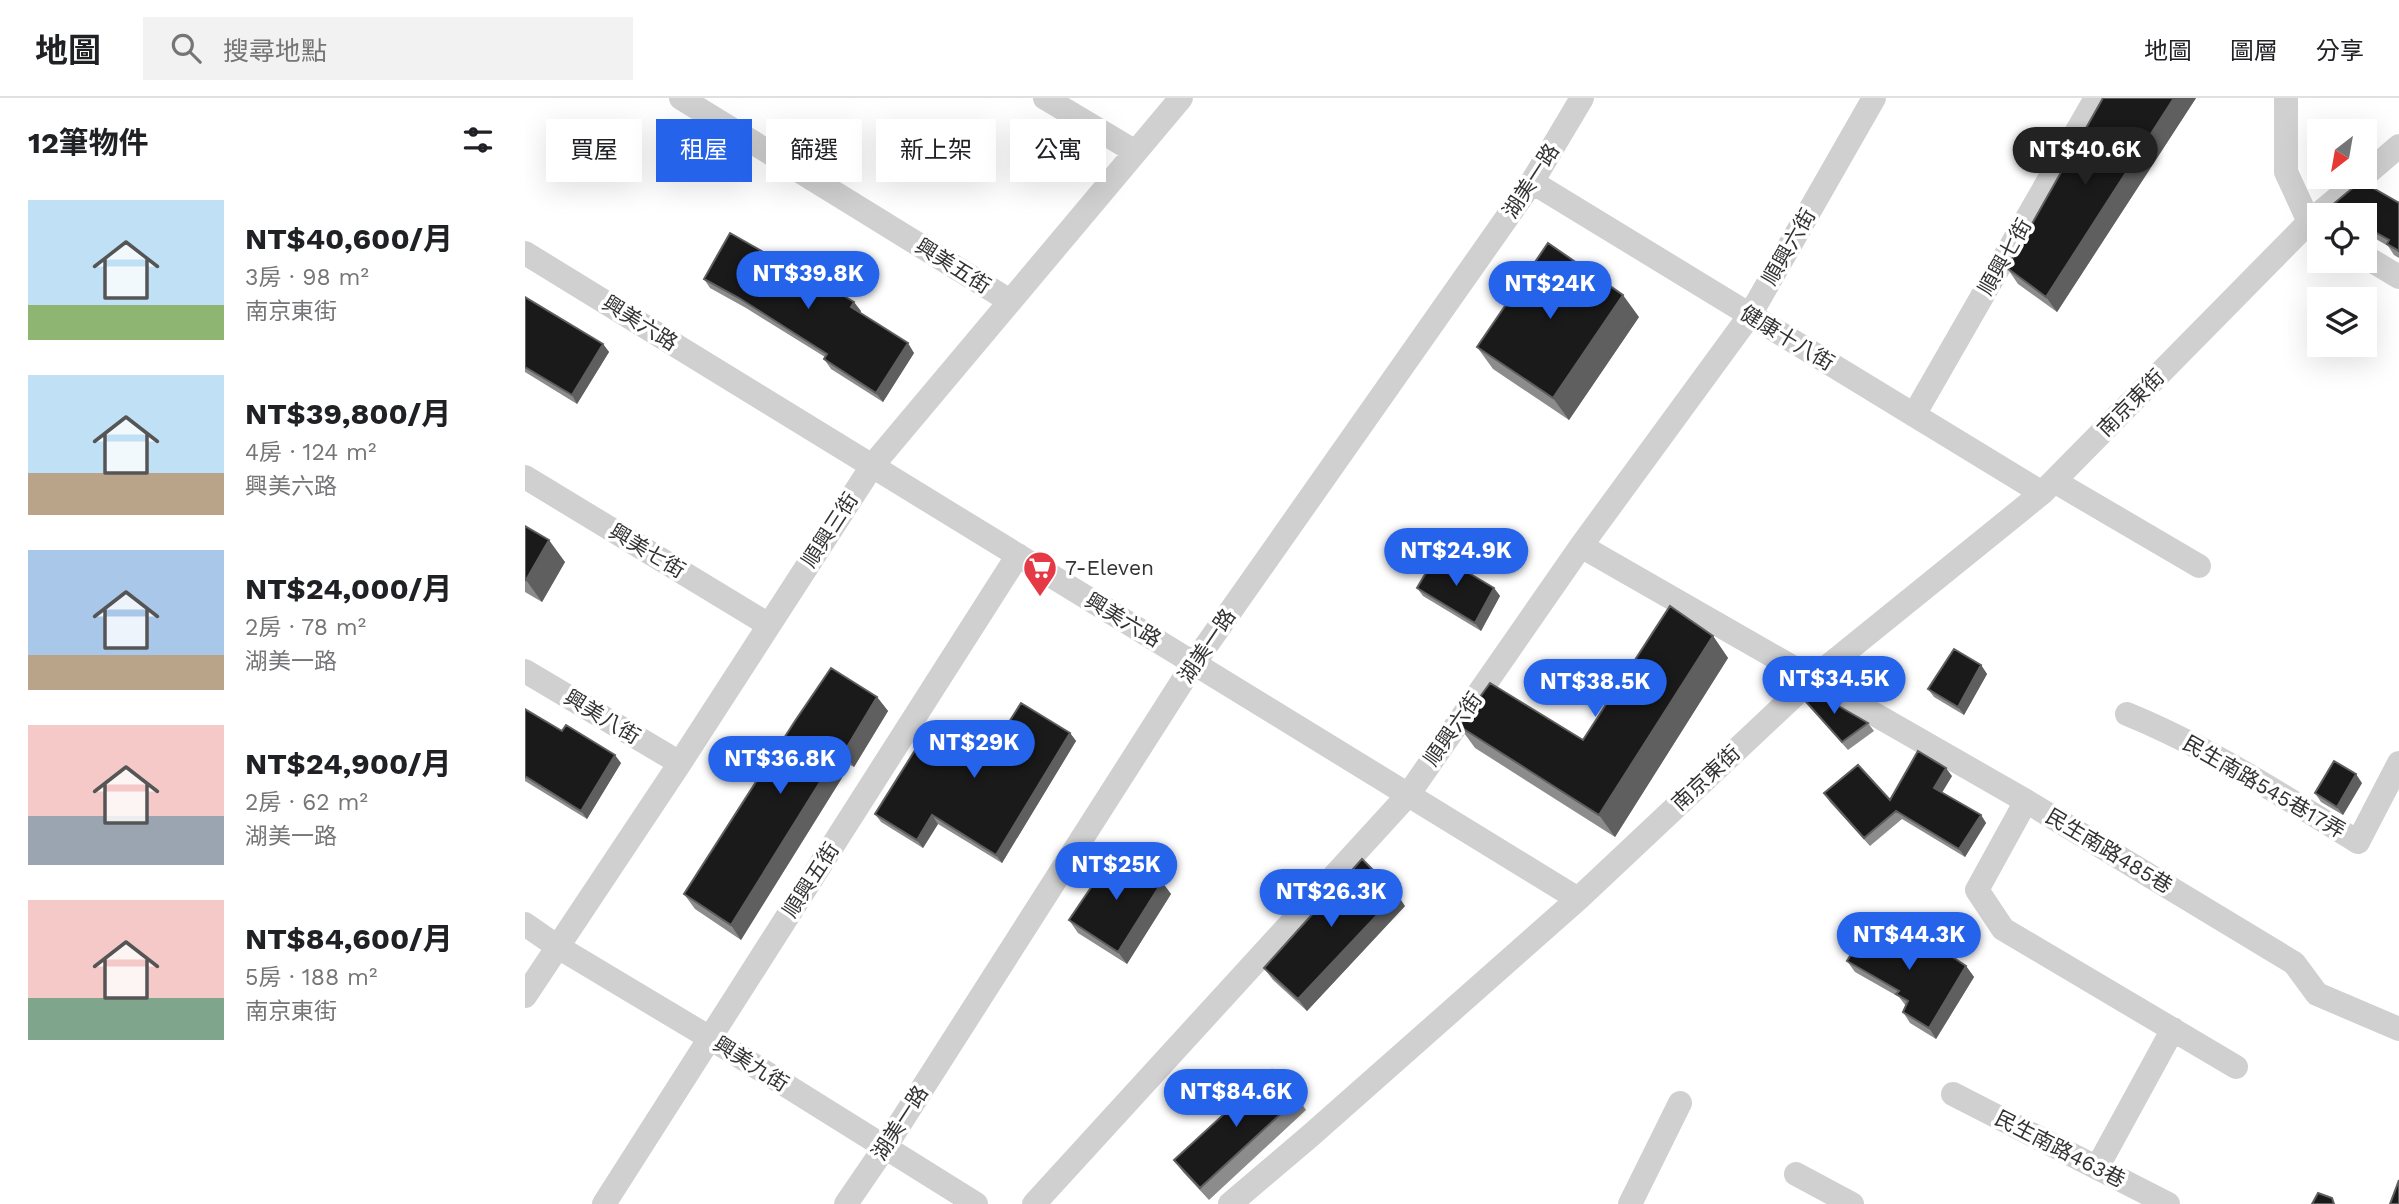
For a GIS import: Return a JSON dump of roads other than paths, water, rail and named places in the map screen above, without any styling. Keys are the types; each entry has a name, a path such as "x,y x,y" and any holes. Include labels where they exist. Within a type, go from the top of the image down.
{"street":[{"name":"興美五街","path":"681,98 1010,301"},
{"path":"1045,98 1134,151"},
{"name":"順興三街","path":"525,996 872,466 1181,98"},
{"name":"湖美一路","path":"846,1204 1194,663 1532,182 1582,98"},
{"name":"順興六街","path":"1034,1204 1408,795 1581,546 1750,315 1874,98"},
{"name":"順興七街","path":"1914,415 2096,98"},
{"path":"2285,98 2286,172 2307,212"},
{"name":"南京東街","path":"2377,165 2399,146"},
{"name":"健康十八街","path":"1532,182 1914,415 2199,566"},
{"name":"南京東街","path":"2336,203 2351,189"},
{"name":"南京東街","path":"1230,1204 1578,899 1812,679 2048,487 2307,232"},
{"name":"興美六路","path":"525,253 1578,899"},
{"path":"2377,263 2399,276"},
{"name":"興美七街","path":"525,477 769,625"},
{"name":"民生南路485巷","path":"1581,546 2026,801 2294,963 2318,994 2399,1029"},
{"name":"順興五街","path":"604,1204 1017,555"},
{"name":"興美八街","path":"525,671 680,763"},
{"name":"民生南路545巷17弄","path":"2127,714 2166,730 2358,842 2399,763"},
{"path":"2026,801 1977,890 2003,929 2236,1067"},
{"name":"興美九街","path":"525,924 558,947 976,1204"},
{"path":"2097,1168 2173,1029"},
{"name":"民生南路463巷","path":"1953,1094 2168,1204"},
{"path":"1630,1204 1680,1103"},
{"path":"1796,1174 1852,1204"}],"place":[{"name":"7-Eleven","path":"1040,598"}]}
